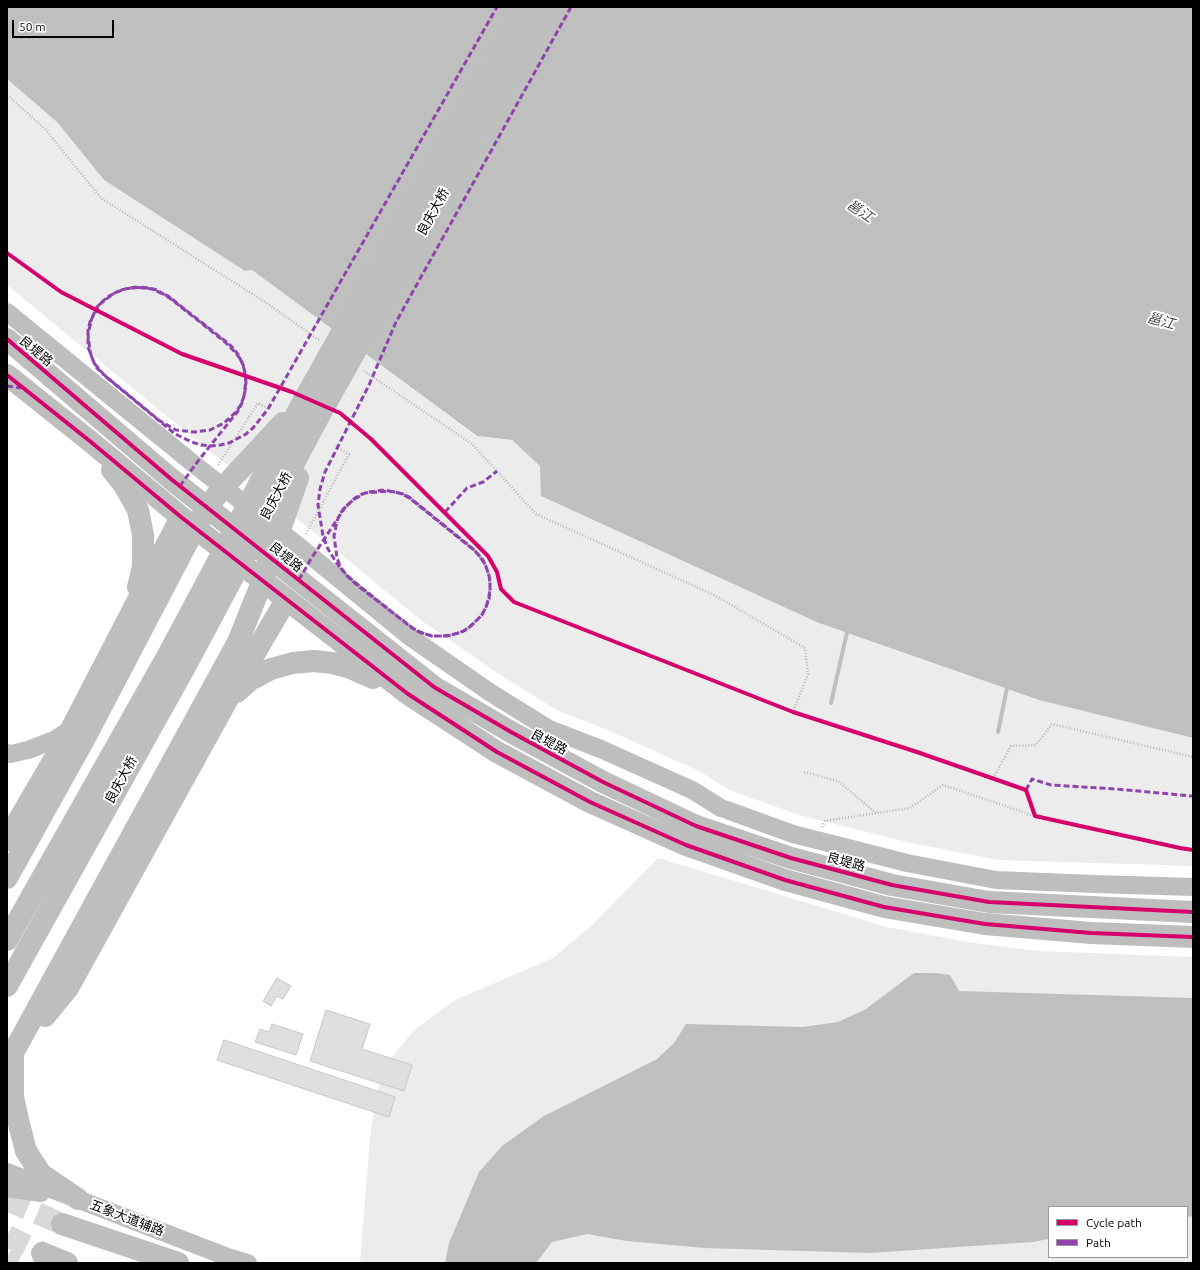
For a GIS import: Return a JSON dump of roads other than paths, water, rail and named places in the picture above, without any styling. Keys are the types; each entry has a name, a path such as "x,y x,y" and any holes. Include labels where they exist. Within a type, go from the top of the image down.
{"main road":[{"name":"良庆大桥","path":"7,986 185,667 311,408 524,7"},
{"name":"良庆大桥","path":"7,940 167,657 311,408 548,7"},
{"name":"良堤路","path":"7,340 171,479 434,687 511,732 603,782 696,826 792,858 892,885 989,902 1193,912"},
{"path":"7,375 91,442 181,517 408,694 497,752 590,802 686,845 785,880 884,907 985,924 1091,933 1193,937"},
{"path":"7,840 78,733 198,522 219,492 311,408"},
{"path":"78,1199 42,1174 26,1151 18,1124 13,1097 10,1058 238,642 262,582 311,408"},
{"path":"91,442 124,485 138,510 143,535 143,566 133,610"},
{"path":"7,878 78,733 133,610 181,517"},
{"path":"10,1058 68,988 225,704 286,600"},
{"path":"225,704 250,680 293,662 332,662 348,667 408,694"},
{"path":"62,1224 178,1263"},
{"path":"42,1253 67,1263"}],"street":[{"path":"7,312 410,637 490,693 549,729 602,750 692,790 720,808 793,834 907,863 996,880 1193,887"},
{"path":"7,753 11,754 28,750 78,733"},
{"name":"五象大道辅路","path":"7,1172 225,1256 248,1263"},
{"path":"7,1188 78,1199"}],"water":[{"name":"邕江","path":"7,7 1193,7 1193,738 1039,700 819,623 541,496 540,466 512,440 477,436 252,270 245,271 104,180 57,122 7,79"},
{"path":"914,973 950,975 959,991 1193,998 1193,1216 1188,1217 1188,1206 1048,1206 1048,1239 1032,1242 870,1253 704,1248 627,1241 587,1234 552,1242 536,1263 445,1263 449,1243 479,1172 502,1146 544,1116 657,1059 674,1043 686,1024 803,1027 838,1022 866,1009"}],"waterway":[{"path":"831,703 848,628"},
{"path":"998,732 1008,683"}],"tunnel":[{"path":"7,1200 62,1224"},
{"path":"7,1236 42,1253"},
{"path":"7,1258 18,1263"}]}
